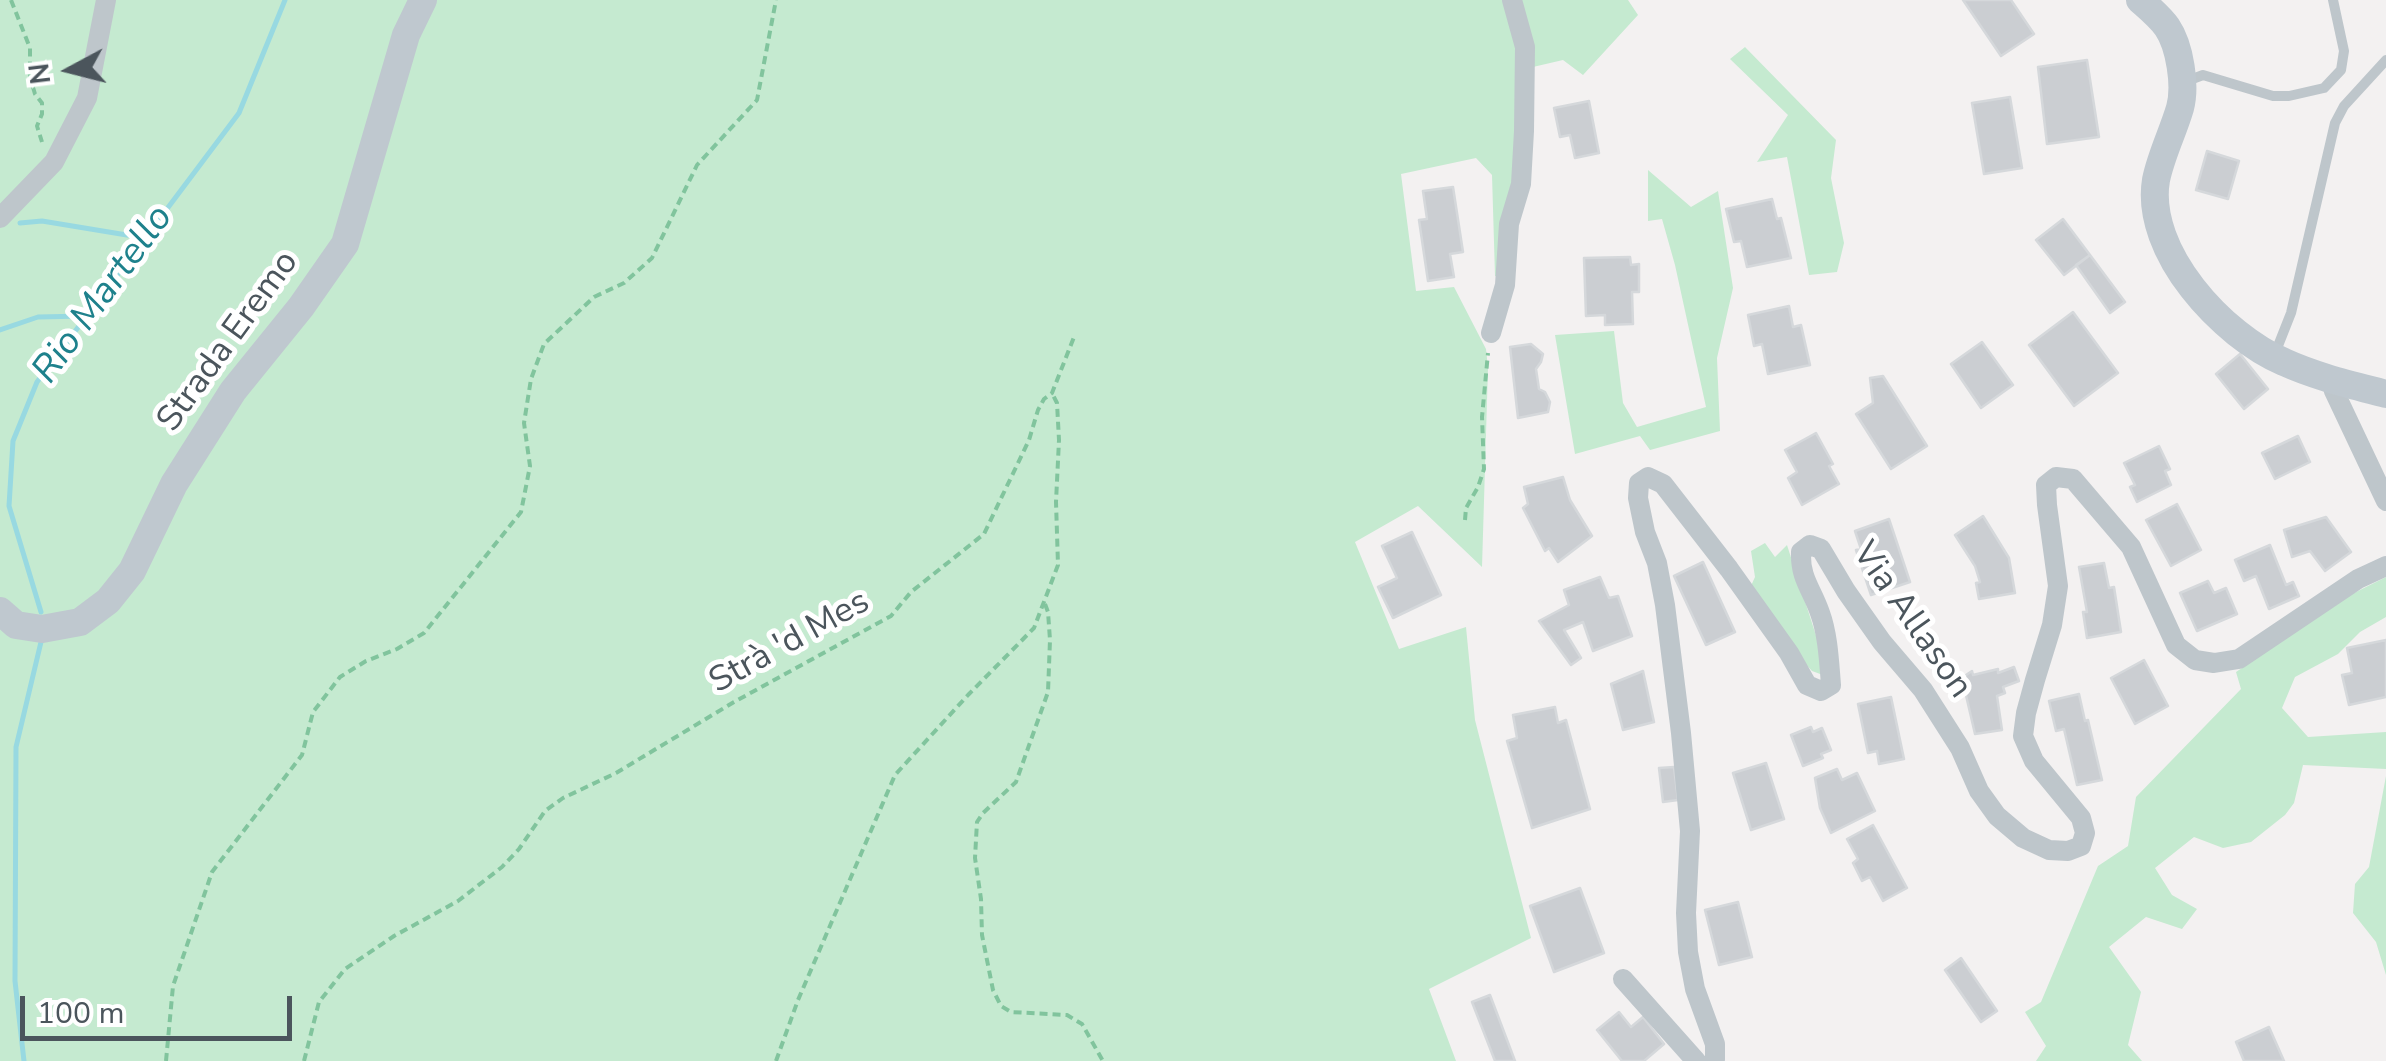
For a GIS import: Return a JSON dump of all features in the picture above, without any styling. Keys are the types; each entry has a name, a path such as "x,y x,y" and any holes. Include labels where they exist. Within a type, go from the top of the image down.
{"main road":[{"name":"Strada Eremo","path":"0,611 16,625 42,629 80,622 108,601 132,572 174,484 233,391 302,307 345,244 406,35 423,0"},
{"path":"2140,0 2168,28 2181,63 2182,102 2156,182 2155,203 2162,236 2176,263 2199,295 2252,345 2331,380 2386,394"}],"street":[{"path":"0,218 54,162 86,98 106,0"},
{"path":"1491,333 1506,285 1509,224 1521,184 1525,47 1512,0"},
{"path":"2331,380 2386,501"},
{"name":"Via Allason","path":"1712,1061 1715,1044 1694,989 1688,952 1690,831 1681,733 1658,563 1646,532 1638,498 1639,483 1648,477 1663,484 1789,653 1806,684 1821,691 1831,684 1830,661 1821,615 1801,570 1801,552 1810,545 1821,549 1882,642 1923,690 1997,816 2022,838 2050,850 2068,851 2081,846 2085,833 2081,818 2034,761 2023,736 2030,696 2052,626 2058,586 2046,485 2056,477 2073,478 2102,511 2130,547 2176,646 2194,660 2214,663 2239,659 2358,579 2386,566"},
{"path":"1623,979 1696,1061"}],"lane":[{"path":"2181,84 2203,75 2273,96 2324,88 2341,70 2344,51 2334,0"},
{"path":"2273,357 2291,313 2335,123 2344,106 2386,60"}],"path":[{"path":"11,0 30,48 30,77 42,104 38,126 45,152 54,162"},
{"path":"166,1061 173,986 212,872 302,755 313,712 340,677 424,633 521,512 530,466 524,423 531,378 544,344 594,297 624,283 652,258 697,165 757,100 776,0"},
{"path":"1466,520 1466,508 1484,468 1482,417 1491,333"},
{"name":"Strà 'd Mes","path":"304,1061 319,1002 345,969 458,900 502,867 544,811 891,616 910,592 984,534 1074,337"},
{"path":"776,1061 798,1000 895,774 1034,628 1058,565 1059,440 1057,404 1052,392"},
{"path":"1044,602 1050,640 1048,692 1016,782 977,822 975,858 982,935 993,990 1001,1006 1011,1012 1067,1015 1082,1024 1104,1061"}],"green space":[{"path":"0,0 1628,0 1638,15 1583,75 1563,60 1520,70 1514,186 1502,277 1495,276 1492,175 1476,158 1401,174 1416,291 1454,287 1486,349 1482,567 1418,506 1355,542 1399,649 1466,627 1475,720 1531,938 1429,989 1456,1061 0,1061"},
{"path":"1745,47 1836,140 1831,178 1844,243 1837,272 1809,275 1787,157 1757,162 1788,115 1730,59"},
{"path":"1648,170 1691,207 1718,191 1733,288 1717,358 1720,431 1650,450 1640,436 1575,454 1555,335 1614,331 1623,403 1637,427 1706,407 1662,219 1648,221"},
{"path":"1765,543 1775,557 1787,545 1820,648 1823,675 1812,671 1803,661 1750,588 1755,577 1751,551"},
{"path":"2386,577 2386,617 2360,632 2338,654 2295,677 2282,708 2308,737 2386,732 2386,769 2303,765 2294,803 2251,842 2223,848 2194,837 2155,868 2172,895 2197,909 2182,929 2146,917 2109,947 2141,992 2128,1045 2142,1061 2036,1061 2046,1046 2025,1012 2041,1002 2098,866 2128,846 2136,797 2241,689 2236,672 2350,595"},
{"path":"2386,776 2386,975 2376,942 2353,913 2355,884 2369,867"}],"building":[{"path":"1963,0 2011,0 2034,34 2001,56"},
{"path":"2087,60 2099,137 2047,144 2038,67"},
{"path":"2010,97 2022,168 1984,174 1972,103"},
{"path":"1589,101 1599,153 1575,158 1570,135 1560,137 1554,108"},
{"path":"2207,151 2239,161 2228,199 2196,190"},
{"path":"1453,187 1463,252 1450,254 1454,277 1428,281 1419,220 1427,219 1423,191"},
{"path":"1772,199 1791,258 1747,267 1741,241 1734,242 1726,209"},
{"path":"2063,219 2090,255 2064,275 2036,240"},
{"path":"2090,255 2125,302 2110,313 2076,265"},
{"path":"1630,257 1631,265 1639,264 1639,292 1632,292 1633,324 1605,325 1605,315 1586,316 1584,258"},
{"path":"1789,306 1793,327 1801,325 1810,365 1768,374 1762,344 1754,346 1748,315"},
{"path":"2073,312 2118,373 2074,406 2029,345"},
{"path":"1982,342 2013,385 1981,408 1951,364"},
{"path":"1531,344 1543,354 1536,369 1539,389 1550,402 1548,412 1518,418 1510,347"},
{"path":"2240,354 2268,389 2244,409 2216,374"},
{"path":"1883,376 1927,446 1891,469 1856,414 1873,403 1870,378"},
{"path":"1816,433 1839,484 1802,505 1788,478 1797,472 1785,450"},
{"path":"2298,436 2310,462 2275,479 2262,453"},
{"path":"2159,446 2170,469 2165,471 2171,485 2137,502 2130,487 2135,485 2124,463"},
{"path":"1563,477 1570,500 1592,536 1558,562 1549,548 1545,551 1523,508 1528,504 1524,487"},
{"path":"2177,504 2201,550 2171,566 2146,520"},
{"path":"1983,516 2009,558 2015,593 1979,599 1976,583 1980,582 1975,566 1955,535"},
{"path":"2326,517 2351,552 2325,571 2310,551 2292,557 2284,530"},
{"path":"1889,519 1910,582 1871,595 1856,550 1861,549 1855,531"},
{"path":"1412,532 1441,595 1393,618 1378,587 1397,578 1382,546"},
{"path":"2270,545 2286,585 2293,582 2299,596 2269,609 2256,576 2244,581 2235,560"},
{"path":"1703,562 1735,632 1706,645 1674,576"},
{"path":"2104,563 2109,588 2114,587 2121,632 2087,638 2079,567"},
{"path":"1600,577 1609,598 1618,596 1632,636 1593,651 1583,622 1564,630 1581,658 1571,665 1539,621 1569,605 1564,590"},
{"path":"2208,581 2214,593 2226,588 2237,614 2197,631 2180,593"},
{"path":"2386,640 2386,697 2349,705 2342,675 2352,673 2347,648"},
{"path":"2144,660 2168,706 2135,724 2111,678"},
{"path":"2014,667 2019,681 2003,687 2005,693 1997,696 2002,730 1975,734 1960,679 1972,671 1973,675 1998,669 1998,673"},
{"path":"1643,671 1654,722 1623,730 1611,684"},
{"path":"2079,694 2102,780 2077,785 2064,729 2056,731 2049,701"},
{"path":"1891,697 1904,759 1879,764 1877,751 1868,753 1858,704"},
{"path":"1555,707 1558,723 1566,720 1590,809 1532,828 1507,741 1517,738 1513,715"},
{"path":"1811,727 1813,732 1822,728 1831,750 1803,766 1791,735"},
{"path":"1766,763 1784,819 1751,830 1733,773"},
{"path":"1674,767 1678,800 1663,802 1659,768"},
{"path":"1837,769 1842,780 1857,773 1875,811 1831,833 1820,808 1815,778"},
{"path":"1873,825 1907,888 1883,901 1870,877 1862,881 1853,863 1858,859 1847,839"},
{"path":"1580,888 1604,953 1554,972 1530,906"},
{"path":"1738,902 1752,957 1719,965 1705,910"},
{"path":"1961,958 1997,1011 1981,1022 1945,970"},
{"path":"1490,995 1515,1061 1495,1061 1472,1002"},
{"path":"1619,1012 1631,1027 1643,1017 1664,1044 1644,1061 1622,1061 1597,1030"},
{"path":"2269,1027 2284,1061 2244,1061 2236,1042"}],"waterway":[{"name":"Rio Martello","path":"41,612 9,506 13,441 37,382 239,113 285,0"},
{"path":"20,223 42,221 145,238"},
{"path":"0,330 38,317 85,316"},
{"name":"Rio Martello","path":"24,1061 15,981 16,747 41,642"}]}
